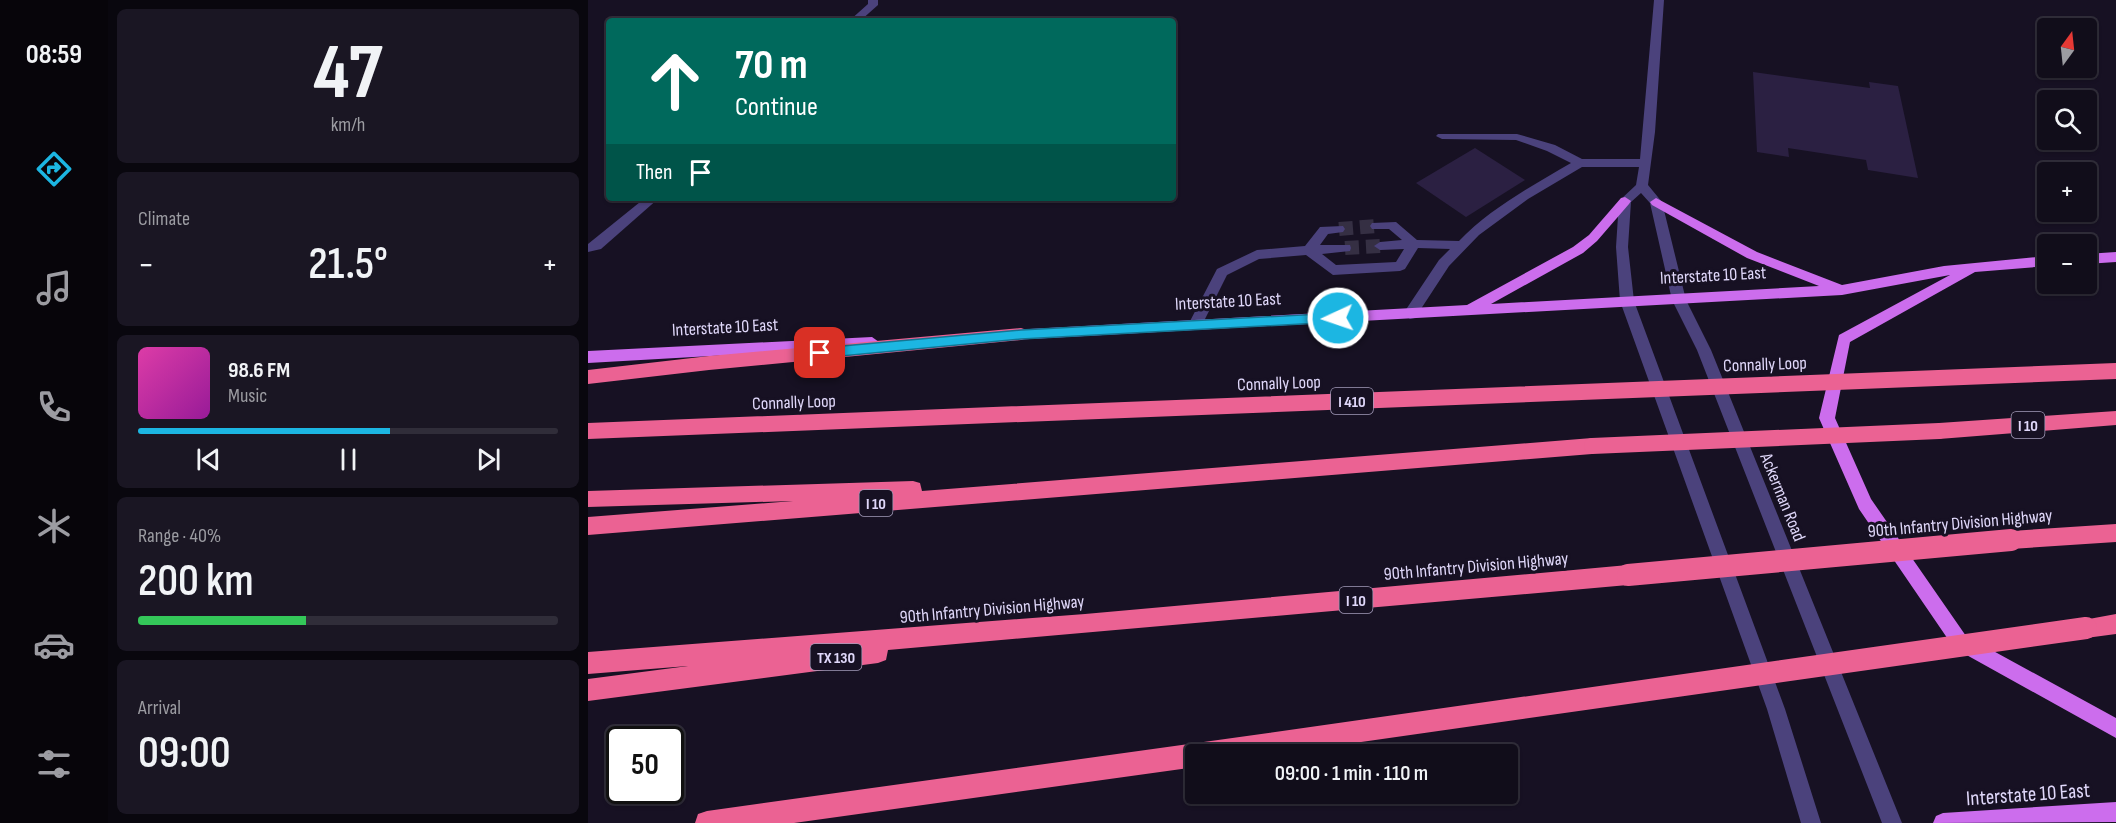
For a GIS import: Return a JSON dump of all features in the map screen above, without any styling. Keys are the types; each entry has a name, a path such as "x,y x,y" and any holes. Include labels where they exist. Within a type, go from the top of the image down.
{"highway":[{"path":"588,377 709,363 1021,334"},
{"name":"Connally Loop","path":"588,431 2116,371"},
{"name":"I 10","path":"588,526 1592,446 1939,431 2116,418"},
{"path":"588,499 1164,480"},
{"name":"90th Infantry Division Highway","path":"588,663 1085,624 2011,540 2116,533"},
{"name":"TX 130","path":"588,690 1085,624"},
{"path":"1274,744 2116,624"},
{"path":"707,823 1185,757"}],"main road":[{"path":"1468,310 1578,250 1593,238 1625,201"},
{"path":"1656,202 1752,255 1842,290"},
{"path":"2097,258 2116,257"},
{"name":"Interstate 10 East","path":"588,357 1842,290 1888,279 1977,266 2037,262"},
{"path":"1977,266 1844,339 1827,418 1865,504 1960,642 2116,728"},
{"name":"Interstate 10 East","path":"1943,823 2116,812"}],"street":[{"path":"858,18 873,5 873,0"},
{"path":"1659,0 1649,132 1642,186 1625,201 1622,247 1627,301 1776,709 1811,823"},
{"path":"1442,136 1517,137 1551,148 1580,163 1644,163"},
{"path":"1410,314 1444,263 1475,232 1524,196 1580,163"},
{"name":"Ackerman Road","path":"1642,186 1656,202 1679,300 1704,350 1892,823"},
{"path":"588,248 596,246 649,201"},
{"path":"1376,226 1392,225 1414,244"},
{"path":"1309,250 1324,230 1339,229"},
{"path":"1309,250 1333,270 1400,266 1414,244"},
{"path":"1380,246 1462,245"},
{"path":"1195,325 1222,272 1257,255 1345,248"}],"building":[{"path":"1753,72 1870,88 1869,82 1898,86 1918,178 1868,170 1866,160 1788,148 1789,157 1757,152"},
{"path":"1475,148 1525,180 1466,217 1416,183"}],"tunnel":[{"path":"1339,229 1376,226"},
{"path":"1345,248 1380,246"}],"route":[{"path":"820,353 1021,334 1338,318"}]}
